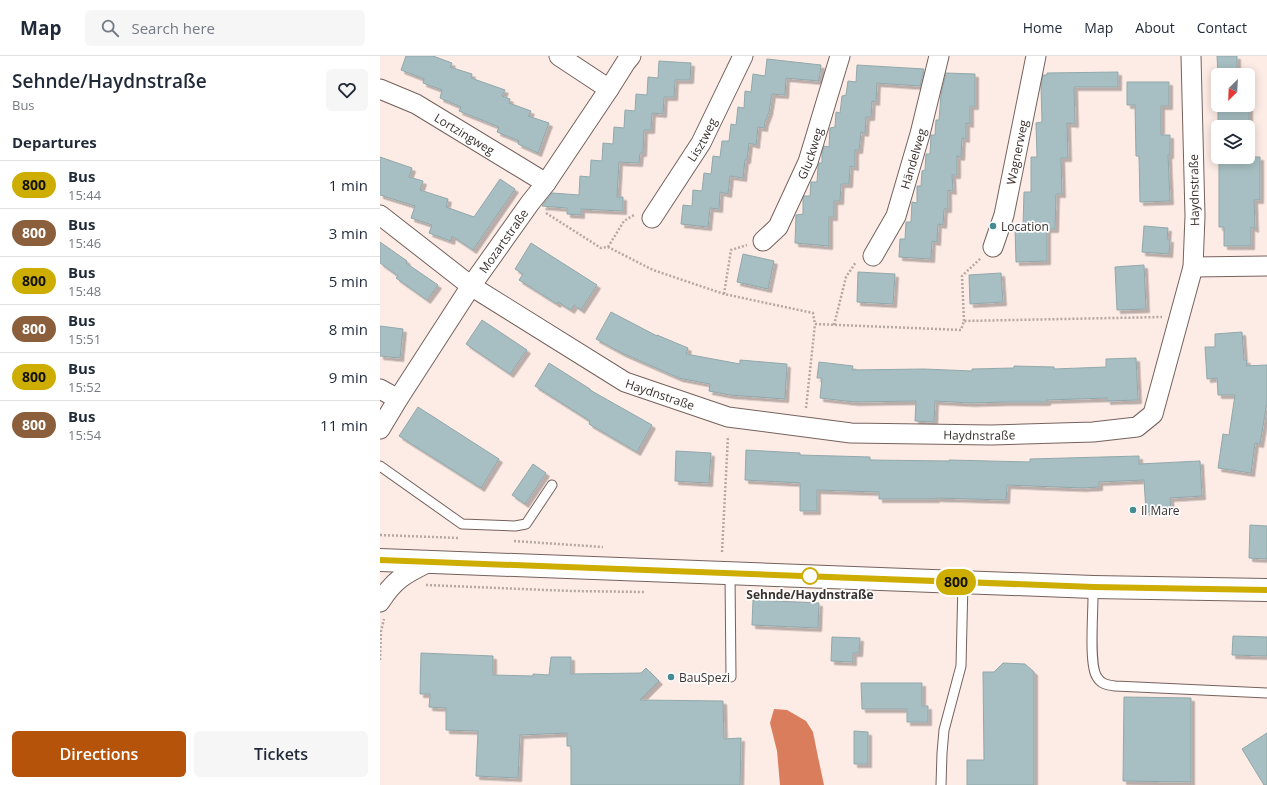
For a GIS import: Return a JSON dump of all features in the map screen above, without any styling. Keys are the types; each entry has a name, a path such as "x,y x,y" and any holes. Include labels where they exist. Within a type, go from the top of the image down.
{"main road":[{"path":"380,560 1094,587 1267,590"}],"street":[{"path":"559,56 609,90"},
{"name":"Mozartstraße","path":"380,429 471,286 546,183 631,56"},
{"name":"Lisztweg","path":"652,218 701,142 743,56"},
{"name":"Gluckweg","path":"763,241 778,227 808,162 840,56"},
{"name":"Händelweg","path":"874,256 896,216 920,134 939,56"},
{"name":"Wagnerweg","path":"993,248 1004,215 1036,56"},
{"name":"Haydnstraße","path":"380,215 471,286 625,382 728,417 851,433 991,436 1094,432 1137,427 1153,414 1193,267 1196,216 1191,56"},
{"name":"Lortzingweg","path":"380,89 416,104 546,183"},
{"path":"1193,267 1267,266"},
{"path":"380,389 398,399"},
{"path":"380,602 400,578 431,561"}],"lane":[{"path":"380,466 462,524 515,526 526,524 552,485"},
{"path":"730,574 731,677"},
{"path":"941,785 944,730 961,666 963,582"},
{"path":"1094,587 1093,663 1096,676 1103,684 1115,686 1267,693"}],"path":[{"path":"530,203 601,248 608,247 653,270 724,294 813,313 815,324 804,427"},
{"path":"608,247 624,221 636,214 652,218"},
{"path":"724,294 731,250 763,241"},
{"path":"815,324 960,330 964,321 962,276 993,248"},
{"path":"834,325 846,277 855,262 874,256"},
{"path":"964,321 1180,316"},
{"path":"722,552 727,438 734,418"},
{"path":"380,535 466,539"},
{"path":"513,541 606,547"}],"shaded area":[{"path":"774,709 787,710 806,721 813,732 824,785 780,785 777,751 770,723"}],"building":[{"path":"406,56 433,56 452,63 450,67 472,74 471,78 505,90 502,96 510,99 509,103 531,111 528,116 549,123 538,153 518,144 519,141 497,132 499,127 459,111 461,107 440,98 442,90 423,83 424,79 401,70"},
{"path":"1217,56 1237,56 1237,68 1218,68"},
{"path":"767,59 821,65 819,81 786,78 785,95 772,94 769,112 764,128 758,127 756,145 749,143 743,178 730,176 728,194 720,192 719,209 710,208 708,227 681,224 683,205 692,206 693,190 702,191 704,173 711,174 713,156 720,157 722,141 729,141 731,124 736,125 738,107 744,108 745,91 751,92 753,74 765,76"},
{"path":"659,61 691,63 690,80 675,80 674,97 664,97 663,114 652,113 651,130 644,130 643,153 640,153 639,163 619,162 617,197 623,197 623,211 581,209 581,215 567,214 567,208 542,206 552,193 579,195 580,176 590,177 591,160 602,161 603,143 613,144 614,127 624,128 625,110 635,111 636,94 647,95 648,77 658,78"},
{"path":"857,65 924,69 920,86 877,83 876,102 872,101 871,117 866,117 865,133 861,132 859,150 855,150 855,167 850,166 849,184 841,184 840,201 834,201 834,217 829,217 829,246 795,243 796,215 803,214 803,198 804,196 810,196 811,182 817,182 818,167 819,163 822,163 822,152 824,146 829,147 830,128 835,127 836,112 840,113 842,96 846,95 848,81 856,82"},
{"path":"1118,72 1118,87 1074,87 1075,124 1067,123 1068,158 1061,158 1062,194 1056,194 1055,229 1047,229 1047,261 1016,262 1015,227 1023,226 1024,192 1031,192 1031,157 1037,157 1036,123 1042,122 1041,87 1043,75 1047,75 1047,73"},
{"path":"946,73 975,74 975,106 970,106 970,124 966,123 966,139 962,138 961,157 957,156 957,175 952,175 953,191 948,190 948,209 944,209 943,225 938,224 937,242 932,241 931,259 899,257 900,239 905,239 906,222 911,222 912,202 917,203 917,186 921,186 922,171 925,170 926,154 930,154 931,135 935,135 936,120 939,120 941,94"},
{"path":"1127,82 1169,82 1169,106 1161,106 1161,135 1170,135 1170,155 1168,155 1170,201 1140,202 1139,156 1136,156 1135,105 1127,105"},
{"path":"1218,112 1249,112 1249,120 1218,120"},
{"path":"380,157 412,168 409,177 423,181 420,190 448,199 446,207 474,217 500,179 515,189 473,250 452,236 451,241 429,233 432,225 411,218 415,206 380,195"},
{"path":"1255,157 1260,157 1260,200 1254,200 1255,229 1251,227 1251,246 1224,246 1224,227 1219,227 1219,164 1255,164"},
{"path":"1144,226 1168,228 1167,239 1170,239 1169,254 1142,252"},
{"path":"380,242 407,261 406,263 438,285 427,300 396,278 398,276 380,263"},
{"path":"531,243 597,285 581,310 574,305 571,310 558,302 557,304 519,280 523,274 515,269"},
{"path":"743,254 774,261 768,289 737,282"},
{"path":"1144,265 1146,309 1117,310 1115,267"},
{"path":"858,272 895,274 893,304 857,302"},
{"path":"1001,273 1003,302 970,304 969,275"},
{"path":"611,312 657,336 688,348 686,354 740,364 740,360 787,364 785,399 730,395 709,391 710,384 679,378 622,353 596,339"},
{"path":"482,320 527,350 510,374 466,344"},
{"path":"380,326 403,329 400,358 380,356"},
{"path":"1242,332 1244,360 1247,360 1246,366 1267,365 1267,402 1260,444 1255,443 1251,473 1218,468 1223,434 1229,435 1235,395 1218,395 1217,378 1207,379 1205,347 1215,347 1215,334"},
{"path":"1136,358 1138,400 1107,401 1107,398 1047,400 1047,402 971,403 935,401 934,422 915,421 916,401 855,402 820,398 822,378 817,378 819,362 853,366 852,370 924,369 972,371 972,369 1014,368 1014,366 1054,367 1054,369 1106,367 1106,359"},
{"path":"549,363 590,390 652,425 637,452 589,424 590,421 535,386"},
{"path":"418,407 499,459 481,488 399,436"},
{"path":"746,450 800,453 800,455 870,457 870,460 1030,462 1030,459 1139,456 1139,464 1200,461 1202,496 1170,498 1171,511 1146,512 1144,480 1099,482 1099,487 1083,488 1007,485 1006,500 936,498 879,499 879,492 817,490 817,511 800,511 800,483 745,480"},
{"path":"676,451 711,453 709,483 675,481"},
{"path":"533,464 546,473 525,504 512,495"},
{"path":"1250,525 1267,526 1267,559 1249,558"},
{"path":"753,600 819,603 818,628 752,625"},
{"path":"1233,636 1267,637 1267,656 1232,655"},
{"path":"832,637 860,638 859,653 853,653 853,662 831,661"},
{"path":"421,653 493,656 493,675 549,675 551,657 571,657 571,674 641,673 646,668 659,681 640,700 723,701 724,739 741,738 740,785 571,785 571,746 567,746 567,733 520,735 518,778 476,776 478,731 446,730 446,708 429,707 430,694 420,694"},
{"path":"1003,663 1025,664 1034,672 1034,785 967,785 967,760 984,760 983,672 994,672"},
{"path":"861,683 922,683 922,706 928,706 928,722 907,722 907,709 862,709"},
{"path":"1124,697 1191,698 1191,782 1123,781"},
{"path":"854,731 868,732 868,764 854,764"},
{"path":"1267,733 1267,785 1264,785 1242,749"}],"bus line":[{"name":"800","path":"380,560 1094,587 1267,590"}],"place":[{"name":"Location","path":"993,226"},
{"name":"Il Mare","path":"1133,510"},
{"name":"Sehnde/Haydnstraße","path":"810,576"},
{"name":"BauSpezi","path":"671,677"}]}
